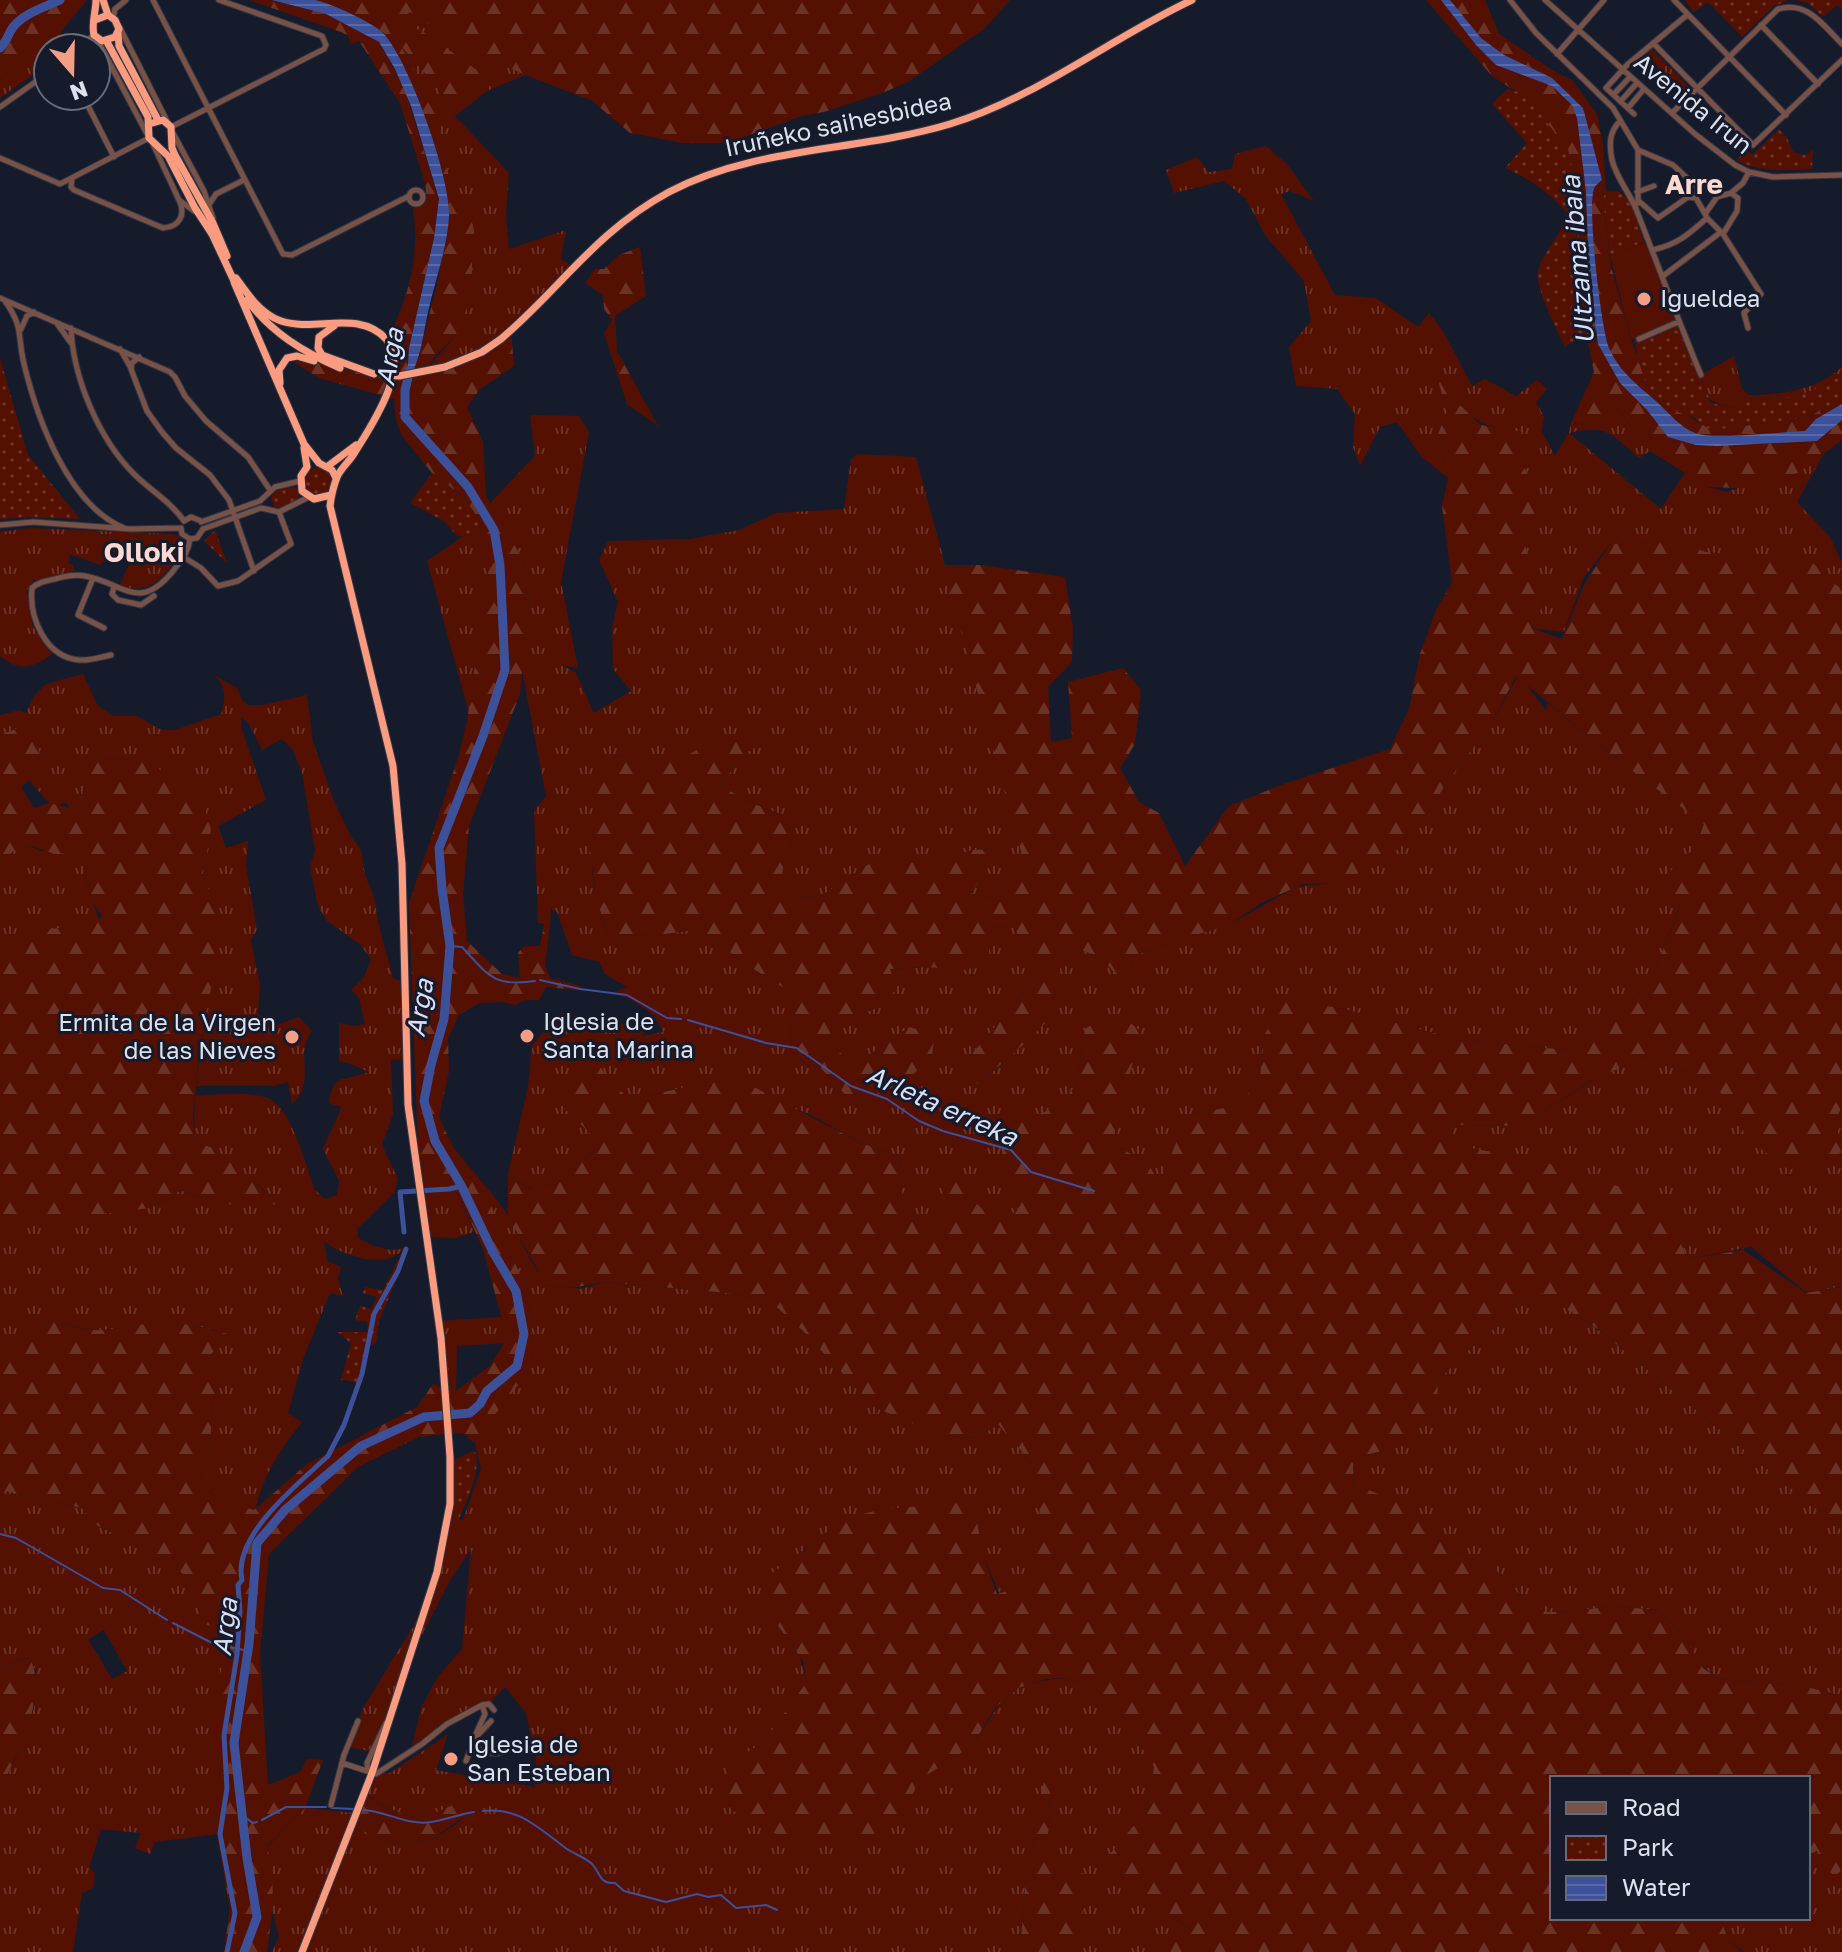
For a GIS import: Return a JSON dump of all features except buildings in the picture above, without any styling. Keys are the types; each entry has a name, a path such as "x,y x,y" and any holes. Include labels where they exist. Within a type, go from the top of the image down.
{"highway":[{"path":"95,32 92,28 96,0"},
{"path":"103,0 118,29 119,46 168,128 175,155 216,231 304,444 307,467 300,481 302,491 320,500 331,495"},
{"name":"Iruñeko saihesbidea","path":"340,368 399,376 445,367 482,352 501,339 604,236 633,214 680,187 710,174 765,158 898,138 1001,106 1048,83 1192,0"},
{"path":"95,20 110,16"},
{"path":"112,32 118,29"},
{"path":"112,48 149,124 151,140 168,156 245,298 263,319 293,345 340,368"},
{"path":"149,124 168,128"},
{"path":"151,140 167,142 168,128"},
{"path":"234,279 261,308 286,323 348,323 376,331 389,344 394,361 389,389 361,441 336,478 330,506 393,766 402,864 408,1105 434,1283 448,1437 450,1504 443,1550 391,1715 302,1952"},
{"path":"378,375 322,355 318,348 319,337 333,326 369,330 383,340 394,361"},
{"path":"286,404 279,370 287,358 297,356 340,368"},
{"path":"307,467 342,458 361,441"},
{"path":"304,444 336,478"},
{"path":"320,500 335,528"}],"street":[{"path":"110,16 126,0"},
{"path":"153,0 285,255 292,255 409,196"},
{"path":"210,206 168,128 324,49 326,42 318,34 219,0"},
{"path":"1510,0 1536,33 1613,108 1638,150 1637,203 1678,322 1701,375"},
{"name":"Avenida Irun","path":"1545,0 1723,158 1749,172 1773,177 1842,175"},
{"path":"1557,54 1604,0"},
{"path":"1674,0 1786,115"},
{"path":"1672,113 1778,9 1797,4 1807,9 1842,44"},
{"path":"1634,114 1606,88 1622,70 1687,15"},
{"path":"1761,25 1818,84"},
{"path":"1653,43 1753,145 1842,60"},
{"path":"73,177 70,184 74,190 163,228 175,225 181,218 182,206 112,64"},
{"path":"1614,94 1630,77"},
{"path":"1621,101 1637,83"},
{"path":"0,107 32,84"},
{"path":"1628,108 1644,89"},
{"path":"91,112 114,157"},
{"path":"1620,121 1611,133 1610,144 1612,162 1622,188 1658,218 1688,197 1696,198"},
{"path":"0,158 57,184 151,140"},
{"path":"1638,150 1673,165 1698,188 1696,198 1706,216 1722,233 1761,294 1744,313 1748,328"},
{"path":"1653,250 1675,244 1706,216 1717,197 1731,193 1743,183 1749,172"},
{"path":"216,231 210,199 244,180"},
{"path":"1637,192 1654,186"},
{"path":"1663,276 1722,233 1737,211 1738,198 1731,193"},
{"path":"179,200 198,213"},
{"path":"2,299 159,365 175,377 198,413 248,457 270,490"},
{"path":"2,299 15,315 21,330 25,366 44,431 64,469 98,510 124,528"},
{"path":"21,330 27,316 34,312"},
{"path":"55,321 73,347"},
{"path":"1639,339 1678,322"},
{"path":"71,328 73,347 89,403 107,440 130,469 173,506 184,521"},
{"path":"73,347 75,337 82,333"},
{"path":"119,348 131,369 147,411 162,432 220,487 234,514 254,571"},
{"path":"131,369 132,363 139,357"},
{"path":"203,529 266,497 270,490 300,481"},
{"path":"266,497 270,509"},
{"path":"201,522 261,508 279,512 309,497"},
{"path":"90,526 97,520 98,510"},
{"path":"185,558 201,568 218,586 227,586 291,544 279,512"},
{"path":"195,517 201,522 203,529 200,536 184,537 181,528 184,521 195,517"},
{"path":"0,525 33,522 181,528"},
{"path":"111,655 82,660 67,657 48,643 36,622 31,593 35,585 75,575 93,578 132,593 152,590 163,583 185,558 190,539"},
{"path":"93,578 78,615 104,628"},
{"path":"114,587 112,594 118,600 141,605 154,596"},
{"path":"342,1763 376,1774 447,1724 482,1705 489,1704 494,1710"},
{"path":"466,1761 485,1714 482,1705"},
{"path":"331,1805 358,1721"},
{"path":"473,1741 491,1721"},
{"path":"473,1741 480,1751 490,1753 501,1753 511,1748"}],"green space":[{"path":"0,0 87,0 60,32 32,32 32,54 0,81"},
{"path":"249,0 272,0 326,14 368,35 379,42 404,87 439,199 434,238 409,348 408,374 421,347 438,280 449,215 444,182 413,87 384,33 315,0 1010,0 984,29 908,82 727,143 683,143 630,133 591,100 477,53 410,12 400,20 430,36 482,74 487,91 455,116 436,86 401,46 435,111 447,171 469,208 474,231 470,301 456,335 424,372 462,361 511,330 514,366 480,389 467,407 483,442 486,496 523,560 529,600 520,694 469,826 463,894 467,941 502,974 520,978 518,953 524,946 540,946 544,924 550,925 545,966 550,978 580,986 585,991 546,987 539,1000 526,1000 515,1005 479,1003 459,1015 448,1038 449,1071 439,1117 453,1147 485,1186 528,1303 534,1350 527,1374 473,1442 465,1434 419,1437 358,1467 269,1554 260,1654 268,1785 300,1772 307,1759 323,1760 305,1808 267,1846 273,1886 267,1952 224,1952 230,1909 218,1842 216,1727 225,1630 203,1624 190,1579 150,1550 96,1525 82,1508 0,1490 0,1337 18,1346 53,1317 83,1329 178,1323 232,1335 211,1354 220,1377 213,1401 210,1446 200,1476 216,1500 254,1510 307,1464 417,1407 433,1384 456,1391 490,1366 507,1338 483,1249 455,1187 428,1172 418,1151 409,903 458,758 467,721 489,567 461,495 432,473 402,436 396,420 394,399 319,378 295,363 297,356 349,370 399,376 396,350 389,336 411,275 415,243 413,210 427,200 425,183 400,103 359,41 351,44 348,36 341,32"},
{"path":"1426,0 1485,0 1499,34 1573,81 1597,114 1603,145 1606,191 1603,199 1611,266 1631,340 1650,389 1713,430 1809,417 1842,396 1842,440 1798,473 1739,488 1707,487 1650,451 1615,405 1584,424 1571,423 1594,372 1586,333 1577,181 1529,100 1492,76"},
{"path":"1684,0 1789,0 1774,6 1742,37 1708,2 1694,12"},
{"path":"1795,0 1842,0 1842,10 1837,5 1823,17 1808,3"},
{"path":"410,11 477,53 525,75 487,91 482,74 399,20"},
{"path":"399,42 436,86 455,116 509,173 506,216 509,249 566,230 561,258 572,267 518,324 482,352 424,373 456,335 469,208 447,171 445,149"},
{"path":"1651,48 1691,89 1681,97 1646,52"},
{"path":"32,53 32,75 0,98 0,81"},
{"path":"1507,89 1521,93 1529,100 1568,149 1578,194 1576,215 1583,260 1586,333 1565,347 1541,294 1538,272 1567,213 1539,187 1505,168 1527,143 1492,104"},
{"path":"1779,129 1794,153 1806,155 1813,150 1812,169 1764,169 1736,160 1747,150 1752,155"},
{"path":"1266,146 1287,164 1314,201 1290,191 1281,194 1335,295 1376,298 1418,327 1429,313 1443,331 1472,386 1485,379 1516,396 1537,380 1547,389 1536,402 1544,417 1541,430 1555,456 1571,423 1584,424 1614,404 1650,451 1639,458 1615,438 1601,431 1569,433 1661,509 1685,473 1707,487 1726,492 1786,473 1823,455 1797,502 1830,537 1842,563 1842,589 1706,552 1655,542 1610,544 1584,577 1564,632 1531,628 1544,603 1521,533 1542,502 1524,467 1521,432 1479,421 1462,406 1436,371 1447,412 1438,434 1448,478 1421,456 1397,422 1380,427 1360,466 1353,447 1355,414 1337,389 1296,386 1289,347 1311,321 1304,281 1265,235 1246,199 1224,181 1174,193 1166,170 1197,157 1209,172 1232,169 1235,154"},
{"path":"1606,191 1620,192 1630,201 1644,242 1610,255 1603,199"},
{"name":"Igueldea","path":"1644,242 1651,252 1678,322 1631,340 1610,255"},
{"path":"640,247 646,296 615,316 617,351 658,426 627,404 604,333 612,320 604,309 603,295 585,283 595,269 604,269 619,255"},
{"path":"1678,322 1711,403 1735,408 1742,397 1769,399 1794,396 1842,375 1842,398 1809,417 1710,429 1660,400 1647,384 1640,365 1635,342 1638,337"},
{"path":"1734,356 1742,389 1749,395 1798,390 1822,381 1842,367 1842,375 1794,396 1769,399 1742,397 1736,408 1711,399 1701,375"},
{"path":"0,358 28,455 80,519 0,519"},
{"path":"1435,370 1458,386 1460,405 1481,425 1522,432 1524,467 1542,502 1521,533 1544,603 1531,628 1562,639 1583,587 1610,544 1673,541 1706,552 1812,562 1837,586 1842,587 1842,1107 1836,1118 1841,1153 1789,1170 1748,1139 1714,1082 1647,1056 1592,1080 1521,1126 1455,1125 1450,1144 1545,1162 1646,1194 1670,1221 1688,1259 1743,1250 1806,1293 1842,1287 1842,1530 1598,1329 1527,1284 1510,1319 1484,1335 1438,1380 1437,1407 1409,1439 1386,1450 1362,1456 1353,1466 1354,1484 1414,1509 1447,1548 1495,1569 1528,1603 1548,1612 1610,1606 1659,1610 1682,1633 1703,1668 1719,1679 1807,1687 1842,1696 1842,1870 1835,1876 1823,1867 1817,1851 1810,1854 1810,1776 1550,1776 1550,1920 1721,1920 1728,1939 1742,1952 1170,1952 1173,1938 1189,1928 1099,1867 1147,1810 1154,1767 1115,1703 1087,1684 1066,1678 1046,1679 1018,1688 995,1708 972,1746 919,1780 902,1819 877,1833 840,1842 781,1836 749,1823 723,1802 728,1764 763,1743 806,1683 803,1661 764,1606 769,1575 818,1541 838,1520 883,1509 973,1502 984,1558 997,1594 1027,1585 1037,1543 1037,1482 1030,1463 999,1425 973,1438 937,1434 874,1407 802,1330 770,1301 728,1293 605,1282 571,1288 543,1285 508,1216 508,1174 532,1190 550,1185 602,1145 563,1107 570,1069 586,1051 629,1100 712,1081 754,1087 859,1142 900,1157 899,1178 906,1213 935,1227 949,1216 938,1177 958,1174 976,1203 998,1223 1018,1210 1014,1185 1002,1157 1002,1128 1057,1107 1076,1086 1085,1029 1101,1020 1120,1018 1141,1032 1111,1143 1148,1163 1159,1183 1188,1115 1240,1105 1260,1076 1265,1034 1284,1000 1340,1008 1460,1040 1568,1050 1649,985 1681,904 1657,883 1695,848 1704,824 1620,762 1516,676 1492,723 1387,862 1333,883 1303,884 1261,903 1230,924 1129,957 1138,978 1119,978 1101,957 1066,945 1059,972 1067,999 1023,1045 973,1087 966,1061 1035,979 1030,956 1013,926 989,927 989,954 968,970 927,967 890,969 897,989 874,1009 832,1022 829,1044 851,1061 871,1054 909,1027 934,1034 932,1058 912,1075 885,1091 849,1099 816,1063 792,1047 790,1027 795,1008 784,988 719,943 694,930 657,935 608,934 596,898 590,848 598,776 612,755 642,759 686,756 707,744 746,733 765,742 742,755 721,785 744,800 778,813 793,836 784,861 781,884 795,897 818,898 869,864 901,864 946,858 972,850 1001,849 971,893 990,898 1004,886 1028,877 943,565 980,565 1065,577 1073,629 1072,662 1048,687 1051,742 1072,738 1068,682 1123,668 1141,690 1135,744 1120,768 1139,802 1159,813 1185,866 1229,806 1281,785 1390,749 1409,709 1420,654 1437,608 1452,583 1442,506 1448,478 1438,434 1447,412"},
{"path":"530,415 579,416 589,432 561,582 578,668 562,665 576,673 594,713 631,691 613,669 612,628 618,602 599,560 608,541 690,539 739,530 776,513 844,509 851,459 858,454 916,457 1029,877 1004,886 990,898 971,893 1000,849 972,850 941,860 869,864 818,898 795,897 780,884 793,836 778,813 744,800 721,785 742,755 642,759 612,755 594,824 594,886 608,934 657,935 694,930 719,943 784,988 795,1008 790,1027 792,1047 816,1063 849,1099 909,1027 871,1054 851,1061 829,1044 832,1022 874,1009 890,969 927,967 989,927 1013,926 1030,956 1035,979 966,1061 974,1086 999,1067 1021,1044 1047,996 1066,945 1101,957 1119,978 1138,978 1129,957 1230,924 1296,887 1333,883 1424,817 1492,723 1519,674 1545,710 1548,703 1620,762 1704,824 1695,848 1658,883 1681,903 1649,985 1568,1050 1460,1040 1340,1008 1265,1034 1260,1076 1240,1105 1188,1115 1159,1184 1148,1163 1111,1143 1085,1029 1076,1086 1057,1107 1003,1128 1002,1157 1014,1185 1018,1210 998,1224 976,1203 958,1174 949,1216 935,1227 906,1213 899,1178 900,1157 859,1142 807,1113 712,1081 629,1100 603,1144 550,1185 533,1190 508,1174 528,1087 532,1045 560,1013 608,1020 646,1030 642,1036 663,1032 649,1012 615,992 627,987 605,974 599,962 572,955 557,912 551,909 550,925 538,923 534,811 546,796 522,670 529,600 523,560 490,503 535,456"},
{"path":"318,468 327,472 331,481 327,490 318,494 309,490 305,481 309,472"},
{"path":"432,473 467,503 482,527 462,537 456,535 444,521 410,503"},
{"path":"292,487 300,495 298,498 285,506 274,506 271,498 274,491"},
{"path":"482,527 489,567 473,727 427,561"},
{"path":"30,528 172,534 185,543 165,573 155,583 142,588 119,586 134,554 126,546 100,565 70,554 68,563 73,565 75,571 37,581 34,579 27,591 33,627 52,654 32,665 20,666 0,656 0,532"},
{"path":"215,530 227,563 204,541"},
{"path":"83,674 98,706 113,716 137,716 162,730 175,730 221,714 224,693 214,675 237,688 248,705 263,705 307,695 313,742 334,801 361,850 393,978 400,981 408,1059 391,1060 393,1114 382,1145 398,1179 394,1193 357,1229 358,1238 375,1246 392,1250 404,1248 397,1255 376,1260 342,1252 324,1241 327,1261 341,1267 338,1279 343,1296 330,1293 303,1359 288,1413 302,1422 273,1464 255,1511 216,1500 200,1476 210,1446 213,1401 220,1377 211,1354 231,1335 177,1323 83,1329 53,1317 18,1346 0,1337 0,1214 154,1206 181,1190 218,1202 283,1204 213,1148 194,1143 195,1096 211,1095 249,1094 274,1102 290,1123 315,1190 325,1199 337,1195 339,1181 323,1149 341,1107 329,1103 331,1093 337,1082 368,1072 339,1061 339,1023 365,1024 359,998 351,990 364,977 371,960 361,945 327,921 318,906 310,867 315,851 302,773 293,750 282,739 262,750 249,724 241,717 241,727 266,800 218,826 226,848 248,841 246,866 257,930 251,940 260,985 258,1014 274,1026 299,1017 312,1031 305,1049 303,1085 300,1095 292,1104 288,1082 274,1086 196,1086 218,906 202,878 211,830 167,784 150,753 125,760 81,756 86,787 70,808 66,802 56,806 49,803 28,779 31,723 0,735 0,715 20,710 26,713 34,696 46,684"},
{"path":"31,723 39,749 37,766 21,787 34,808 49,803 70,808 86,787 80,756 125,760 150,753 167,783 198,786 211,830 202,878 218,906 212,984 200,1043 193,1117 194,1142 213,1148 265,1192 285,1203 232,1205 206,1200 181,1190 150,1208 102,1214 0,1214 0,936 96,923 102,916 87,882 85,844 58,855 28,845 0,858 0,735"},
{"path":"85,843 85,878 100,923 0,936 0,858 28,845 40,851"},
{"path":"1647,1056 1714,1082 1749,1139 1836,1118 1842,1107 1842,1286 1807,1293 1751,1247 1688,1259 1670,1221 1450,1144 1455,1125 1521,1126 1596,1078"},
{"path":"418,1151 428,1172 455,1187 474,1232 456,1238 427,1237"},
{"path":"485,1186 510,1219 543,1285 581,1289 605,1282 728,1293 771,1301 874,1407 937,1434 973,1438 1001,1424 1031,1465 1040,1493 1040,1525 1028,1585 1001,1597 984,1558 973,1502 838,1520 819,1541 801,1552 764,1606 800,1657 806,1683 763,1743 728,1764 902,1819 918,1780 972,1746 999,1705 1018,1688 1066,1678 1087,1684 1115,1703 1154,1767 1147,1810 1100,1867 1190,1929 1173,1938 1170,1952 1070,1952 1090,1879 1055,1855 1042,1850 1048,1835 1051,1776 1034,1822 1033,1854 1025,1886 1021,1938 1031,1952 272,1952 279,1937 270,1902 267,1847 305,1808 354,1813 372,1773 390,1773 448,1734 436,1770 535,1787 536,1759 526,1713 505,1687 489,1704 476,1707 411,1750 421,1708 437,1678 462,1649 471,1549 450,1580 408,1663 378,1753 350,1747 363,1708 422,1612 448,1517 463,1520 481,1469 473,1436 527,1374 534,1350 528,1303 517,1267 504,1244","holes":["365,1795 412,1816 432,1814 461,1801 474,1809 429,1841 387,1843 353,1825"]},
{"path":"404,1248 406,1257 379,1321 376,1343 368,1347 362,1383 341,1380 351,1343 337,1332 368,1332 367,1322 355,1320 360,1306 372,1309 376,1297 363,1293 365,1287 383,1290"},
{"path":"1528,1281 1604,1334 1842,1530 1842,1696 1807,1687 1719,1679 1701,1665 1682,1633 1659,1610 1610,1606 1548,1612 1528,1603 1495,1569 1447,1548 1414,1509 1355,1489 1353,1466 1362,1456 1386,1450 1409,1438 1434,1411 1438,1380 1484,1335 1510,1319"},
{"path":"501,1317 507,1334 506,1343 457,1346 456,1391 449,1395 439,1321"},
{"path":"473,1451 477,1462 472,1488 458,1521 452,1522 454,1460"},
{"path":"0,1490 82,1508 96,1525 150,1550 190,1579 203,1623 225,1630 218,1834 155,1842 150,1854 135,1848 141,1833 101,1829 89,1868 95,1873 93,1888 82,1893 73,1952 0,1952 0,1789 15,1760 34,1708 36,1671 28,1657 0,1669","holes":["104,1630 127,1671 112,1679 88,1639"]},
{"path":"29,1657 36,1688 34,1705 22,1742 0,1789 0,1669"},
{"path":"1051,1775 1048,1836 1042,1850 1055,1854 1093,1880 1071,1952 1031,1952 1021,1938 1025,1886 1033,1854 1034,1822 1044,1781"},
{"path":"364,1795 392,1810 412,1816 432,1814 462,1800 475,1809 429,1841 387,1843 352,1825"},
{"path":"1817,1851 1835,1875 1842,1870 1842,1952 1744,1952 1728,1939 1721,1920 1810,1920 1810,1854"}],"water":[{"path":"272,0 315,0 352,14 380,30 406,71 427,123 443,176 449,217 421,348 407,381 409,348 434,238 439,199 411,106 379,42 326,14"},
{"path":"1441,0 1450,0 1481,38 1504,55 1552,78 1583,108 1602,180 1594,189 1592,218 1602,318 1609,348 1630,378 1680,423 1704,435 1805,431 1816,419 1842,404 1842,420 1817,441 1717,446 1696,445 1668,437 1620,383 1598,344 1589,280 1586,192 1577,118 1572,105 1552,86 1496,65"}],"waterway":[{"path":"0,48 19,21 60,0"},
{"name":"Arga","path":"244,1952 257,1917 234,1743 249,1644 257,1543 285,1510 361,1446 424,1417 470,1413 480,1404 487,1391 517,1366 524,1334 516,1291 435,1141 424,1101 444,1019 450,946 439,848 505,670 500,565 494,530 468,487 405,417 405,390 410,370"},
{"name":"Arleta erreka","path":"450,946 462,947 486,972 501,981 535,981"},
{"name":"Arleta erreka","path":"540,980 627,995 667,1018 681,1019"},
{"name":"Arleta erreka","path":"688,1020 766,1043 797,1048 851,1086 887,1099 919,1121 1011,1150 1031,1172 1094,1191"},
{"path":"404,1232 400,1192 462,1186"},
{"path":"227,1952 235,1913 220,1834 227,1788 224,1735 237,1655 238,1585 242,1580 242,1563 247,1546 270,1512 328,1456 344,1425 362,1374 374,1314 398,1271 406,1249"},
{"path":"0,1534 16,1538 103,1588 120,1590 167,1620"},
{"path":"173,1623 212,1643 248,1651"},
{"path":"262,1820 286,1807 326,1807"},
{"path":"332,1808 354,1809"},
{"path":"363,1810 422,1823 474,1812"},
{"path":"483,1811 508,1812 529,1821 590,1863 604,1880 615,1883 624,1891 666,1902 697,1894 708,1897 721,1895 736,1908 766,1905 777,1910"},
{"path":"242,1815 253,1823 257,1822"}],"place":[{"name":"Igueldea","path":"1644,299"},
{"name":"Iglesia de Santa Marina","path":"527,1036"},
{"name":"Ermita de la Virgen de las Nieves","path":"292,1037"},
{"name":"Iglesia de San Esteban","path":"451,1759"}],"district":[{"name":"Arre","path":"1694,184"},
{"name":"Olloki","path":"144,552"}],"water label":[{"name":"Ultzama ibaia","path":"1578,260"}]}
